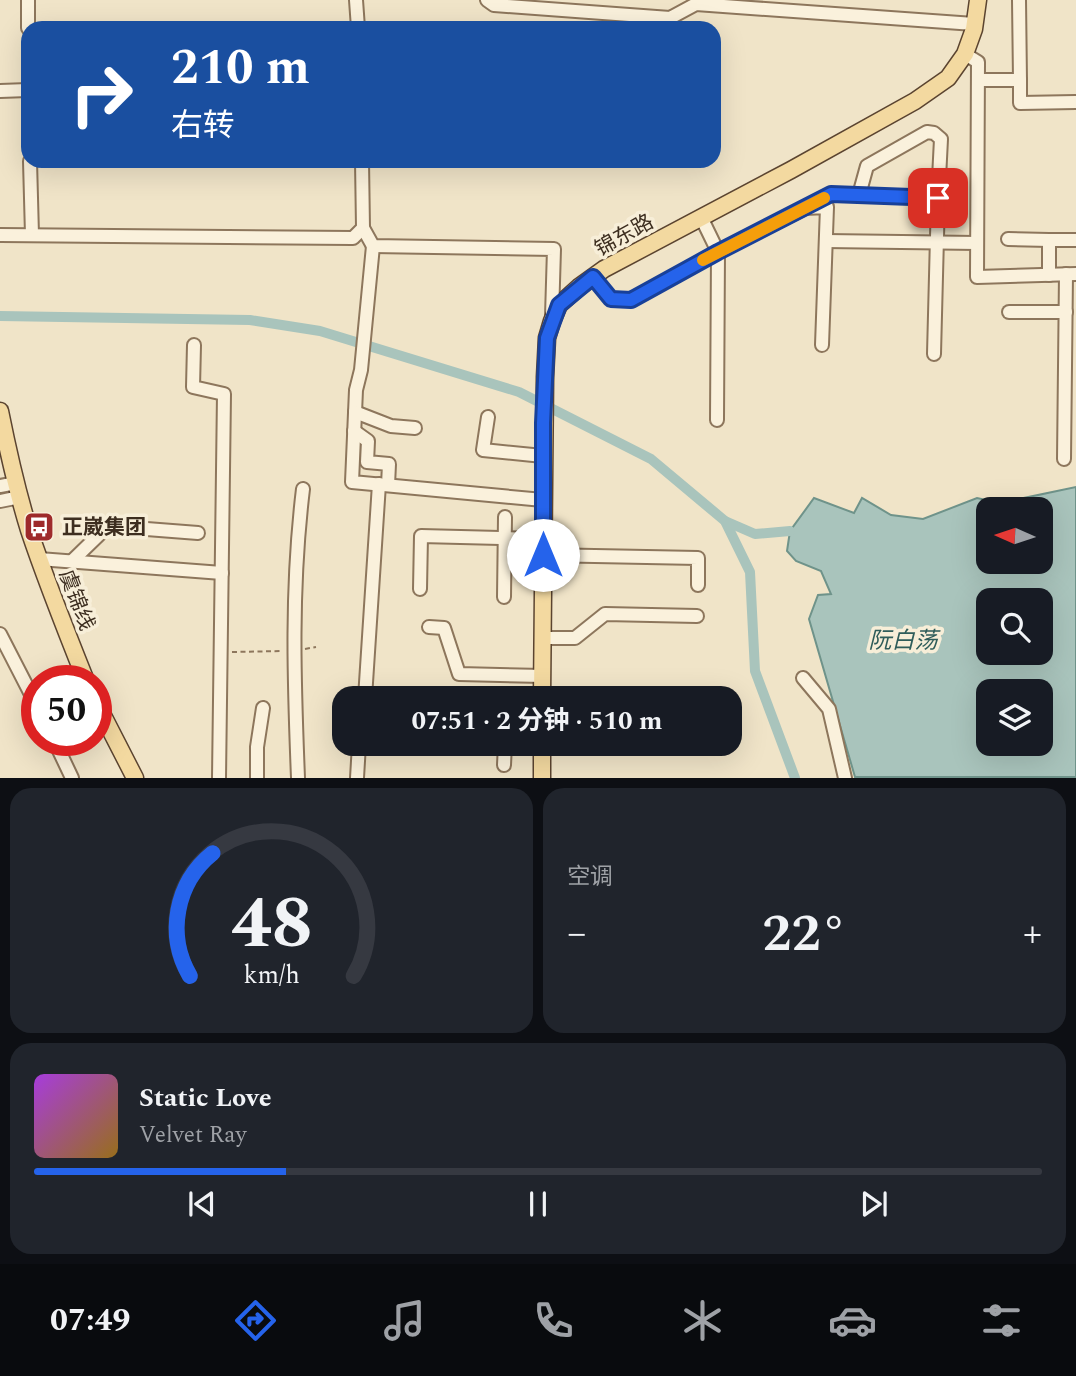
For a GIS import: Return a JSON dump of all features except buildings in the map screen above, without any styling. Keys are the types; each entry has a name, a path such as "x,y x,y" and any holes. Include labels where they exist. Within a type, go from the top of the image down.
{"main road":[{"name":"锦东路","path":"542,686 545,377 547,338 559,305 604,269 915,101 948,78 965,54 978,0"},
{"name":"虞锦线","path":"0,411 12,489 80,665"},
{"path":"112,733 135,778"},
{"path":"542,756 542,778"}],"street":[{"path":"28,0 28,21"},
{"path":"356,0 358,21"},
{"path":"487,0 494,5 670,18 696,4 974,24"},
{"path":"1018,0 1020,103 1076,102"},
{"path":"965,54 978,62 977,277 1071,274 1066,312 1064,459"},
{"path":"978,80 1020,80"},
{"path":"0,91 21,90"},
{"path":"859,195 867,166 927,132 934,133 941,139 934,354"},
{"path":"30,168 32,236"},
{"path":"362,168 363,228 373,246 356,390 352,482 543,500"},
{"path":"593,277 611,299 631,300 831,194 938,198"},
{"path":"805,208 827,207 822,345"},
{"path":"701,217 718,252 717,420"},
{"path":"0,235 353,238 363,228"},
{"path":"1008,239 1076,240"},
{"path":"826,240 977,243"},
{"path":"1049,240 1049,275"},
{"path":"373,246 554,248 552,321"},
{"path":"1009,312 1066,312"},
{"path":"194,345 193,387 224,394 219,778"},
{"path":"355,412 391,426 415,428"},
{"path":"488,417 483,450 543,456"},
{"path":"354,430 368,441 367,462 389,464 384,485 366,686"},
{"path":"0,501 12,489"},
{"path":"298,778 294,651 295,552 303,489"},
{"path":"504,597 505,517"},
{"path":"72,561 108,526 198,533"},
{"path":"420,589 421,536 505,538 542,547 698,558 698,585"},
{"path":"39,559 222,573"},
{"path":"543,638 575,638 605,614 697,616"},
{"path":"429,627 444,628 459,674 542,676"},
{"path":"0,635 21,675"},
{"path":"803,678 829,709 845,778"},
{"path":"257,778 257,747 263,708"},
{"path":"62,756 72,778"},
{"path":"357,778 358,756"},
{"path":"504,756 504,765"}],"path":[{"path":"220,653 294,651 316,647"}],"water":[{"name":"阮白荡","path":"1076,487 1076,777 855,777 809,619 818,595 831,594 821,571 796,561 787,551 790,531 814,498 854,513 862,498 891,515 923,519 976,498 976,574 1054,574 1054,497 1028,497"}],"waterway":[{"path":"0,316 250,320 320,331 519,392 651,459 725,521 750,572 755,671 795,778"},
{"path":"725,521 755,534 790,531"}],"slow traffic":[{"path":"703,260 824,198"}],"place":[{"name":"正崴集团","path":"39,527"}],"route":[{"path":"543,555 543,423 547,338 559,305 593,277 611,299 631,300 831,194 938,198"}]}
